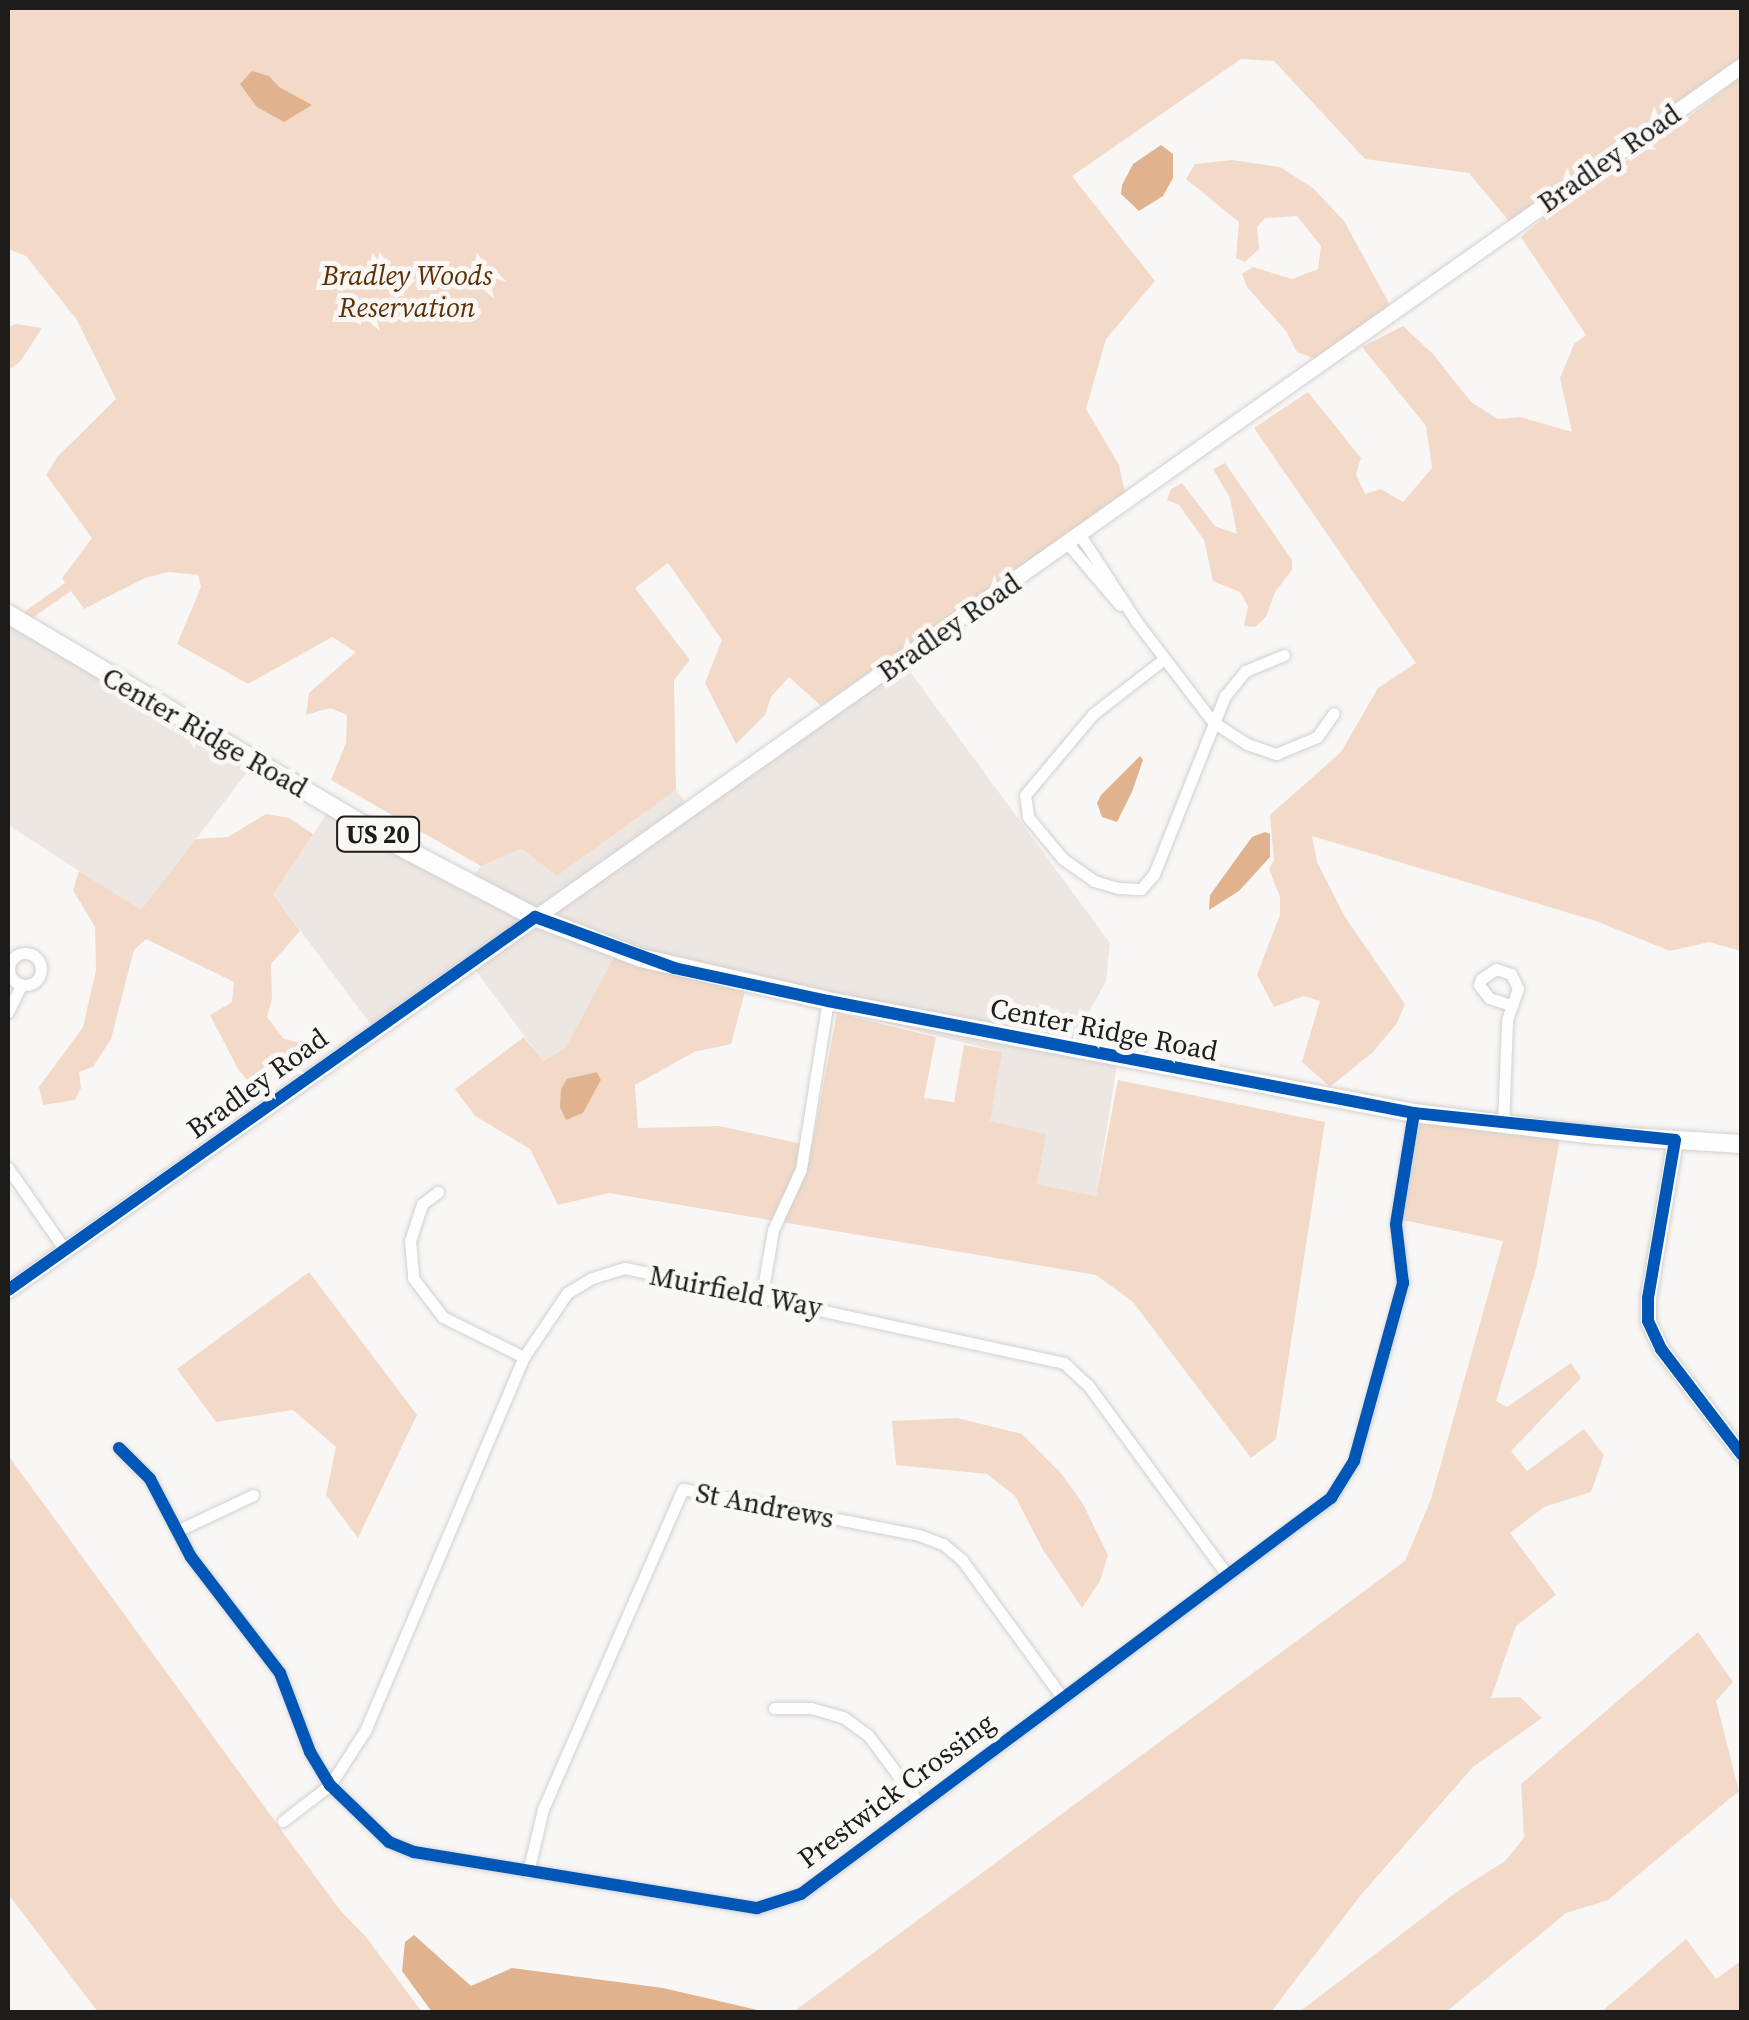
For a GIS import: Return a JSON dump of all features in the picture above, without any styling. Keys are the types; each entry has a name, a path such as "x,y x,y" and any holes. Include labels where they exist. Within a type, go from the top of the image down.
{"main road":[{"name":"Center Ridge Road","path":"8,614 396,845 536,917 658,963 828,1001 1414,1113 1503,1126 1742,1144"}],"street":[{"name":"Bradley Road","path":"8,1290 1742,65"},
{"path":"1074,539 1213,722 1247,744 1276,754 1317,737 1334,712"},
{"path":"1164,660 1093,714 1024,795 1028,817 1064,859 1094,881 1119,888 1141,889 1148,884 1213,722 1245,671 1284,655"},
{"path":"8,1012 21,985"},
{"path":"762,1295 773,1230 801,1168 828,1001"},
{"path":"1503,1126 1510,1005"},
{"name":"Prestwick Crossing","path":"119,1448 150,1478 191,1557 280,1673 310,1752 330,1784 389,1842 414,1852 757,1908 801,1894 918,1802 1332,1498 1354,1462 1402,1283 1396,1224 1414,1113"},
{"path":"1675,1140 1648,1298 1648,1321 1661,1349 1742,1455"},
{"path":"8,1168 65,1250"},
{"path":"438,1192 422,1204 410,1240 413,1278 443,1317 524,1357"},
{"name":"Muirfield Way","path":"283,1821 330,1784 365,1731 524,1357 567,1293 592,1278 625,1268 1064,1364 1088,1385 1227,1575"},
{"name":"St Andrews","path":"528,1872 543,1809 683,1489 919,1535 943,1544 962,1560 1062,1697"},
{"path":"179,1530 253,1495"},
{"path":"774,1708 811,1708 842,1717 868,1735 918,1802"}],"shaded area":[{"path":"252,71 269,76 279,87 312,105 284,122 257,107 240,84"},
{"path":"1161,145 1173,154 1173,178 1163,196 1139,211 1121,194 1122,185 1133,164"},
{"path":"8,622 251,767 141,911 8,825"},
{"path":"905,665 1110,943 1106,981 1073,1042 1119,1052 1096,1196 1036,1184 989,1122 1001,1052 746,988 566,1048 543,1061 473,967 378,1034 273,894 327,813 465,886 481,866 521,849 557,876 676,790 693,812"},
{"path":"1140,756 1143,760 1132,792 1117,822 1102,817 1097,803 1101,795"},
{"path":"1270,834 1270,857 1239,891 1209,910 1210,895 1252,837"},
{"path":"597,1072 601,1080 583,1113 566,1120 560,1107 561,1089 567,1079"},
{"path":"414,1935 471,1986 512,1968 663,1988 766,2012 432,2012 402,1971 405,1942"}],"green space":[{"name":"Bradley Woods Reservation","path":"8,8 1741,8 1742,64 1513,226 1469,173 1365,159 1274,61 1241,59 1072,176 1155,281 1106,339 1086,409 1119,465 1125,493 821,706 789,677 771,697 765,715 736,744 705,683 722,640 668,563 635,588 690,660 674,680 676,790 557,876 521,849 481,866 331,780 346,743 347,715 330,708 306,715 309,693 356,652 332,637 248,684 177,644 201,587 198,575 168,572 145,578 84,609 71,591 25,623 17,617 65,583 62,578 92,538 46,475 58,456 116,399 77,320 26,256 8,249"},
{"path":"1741,76 1741,951 1709,942 1670,951 1596,921 1312,836 1317,862 1345,917 1405,1004 1397,1023 1373,1052 1330,1087 1302,1062 1320,1001 1304,996 1274,1007 1257,975 1280,915 1280,897 1269,869 1274,860 1270,815 1341,752 1378,688 1416,663 1254,428 1308,392 1361,458 1356,474 1365,494 1381,489 1403,502 1432,468 1426,426 1362,347 1403,326 1432,353 1471,402 1498,419 1521,417 1572,432 1560,378 1574,344 1586,335 1521,237 1571,194 1651,146"},
{"path":"1232,160 1280,167 1313,188 1344,221 1390,305 1315,359 1297,352 1286,331 1247,287 1242,274 1253,267 1292,279 1318,269 1321,246 1297,216 1265,218 1257,227 1259,249 1245,262 1236,258 1239,222 1186,179 1195,164"},
{"path":"16,324 42,328 20,362 8,370 8,327"},
{"path":"1225,463 1292,560 1292,570 1275,592 1266,617 1255,627 1244,626 1248,606 1240,592 1213,581 1204,540 1179,505 1167,500 1171,489 1182,483 1215,526 1237,534 1230,498 1213,469"},
{"path":"266,814 289,818 313,834 273,894 300,931 271,964 272,999 267,1017 284,1039 317,1046 253,1087 238,1069 210,1015 232,1002 234,982 146,939 134,950 111,1039 93,1067 79,1072 81,1088 75,1100 43,1105 39,1087 83,1027 96,970 95,927 73,890 79,871 141,910 196,839 228,837"},
{"path":"615,955 746,988 731,1044 694,1052 635,1085 638,1128 719,1126 812,1146 837,1013 936,1037 924,1098 954,1102 964,1045 1002,1052 990,1121 1046,1134 1037,1184 1096,1196 1118,1080 1325,1122 1276,1439 1251,1458 1133,1302 1096,1275 609,1193 558,1205 530,1149 475,1116 455,1089 524,1037 543,1061 566,1048","holes":["597,1072 601,1080 583,1113 561,1089 567,1080"]},
{"path":"1420,1120 1560,1139 1536,1269 1496,1401 1507,1407 1571,1363 1581,1378 1511,1451 1527,1471 1584,1429 1604,1455 1591,1492 1544,1507 1510,1533 1556,1595 1516,1626 1491,1698 1520,1697 1542,1718 1473,1767 1360,1896 1271,2012 793,2012 1405,1561 1431,1499 1503,1241 1403,1220"},
{"path":"309,1272 417,1415 358,1538 326,1495 336,1447 293,1410 216,1422 177,1369"},
{"path":"957,1418 1022,1434 1061,1473 1083,1504 1108,1555 1100,1581 1082,1608 1043,1550 1015,1496 987,1474 896,1465 892,1421"},
{"path":"8,1455 339,1909 366,1937 422,2012 98,2012 8,1894"},
{"path":"1698,1632 1733,1682 1716,1701 1739,1791 1608,1900 1566,1913 1446,2012 1299,2012 1458,1891 1505,1861 1524,1838 1521,1784"},
{"path":"1686,1939 1716,1979 1741,1961 1741,2012 1601,2012"}],"cycle path":[{"path":"8,1290 535,917 674,968 828,1001 1414,1113 1675,1140 1648,1298 1648,1321 1661,1349 1742,1455"},
{"path":"119,1448 150,1479 191,1557 280,1673 310,1752 330,1785 389,1842 414,1852 757,1908 801,1894 1331,1498 1354,1461 1403,1283 1396,1224 1414,1113"}]}
